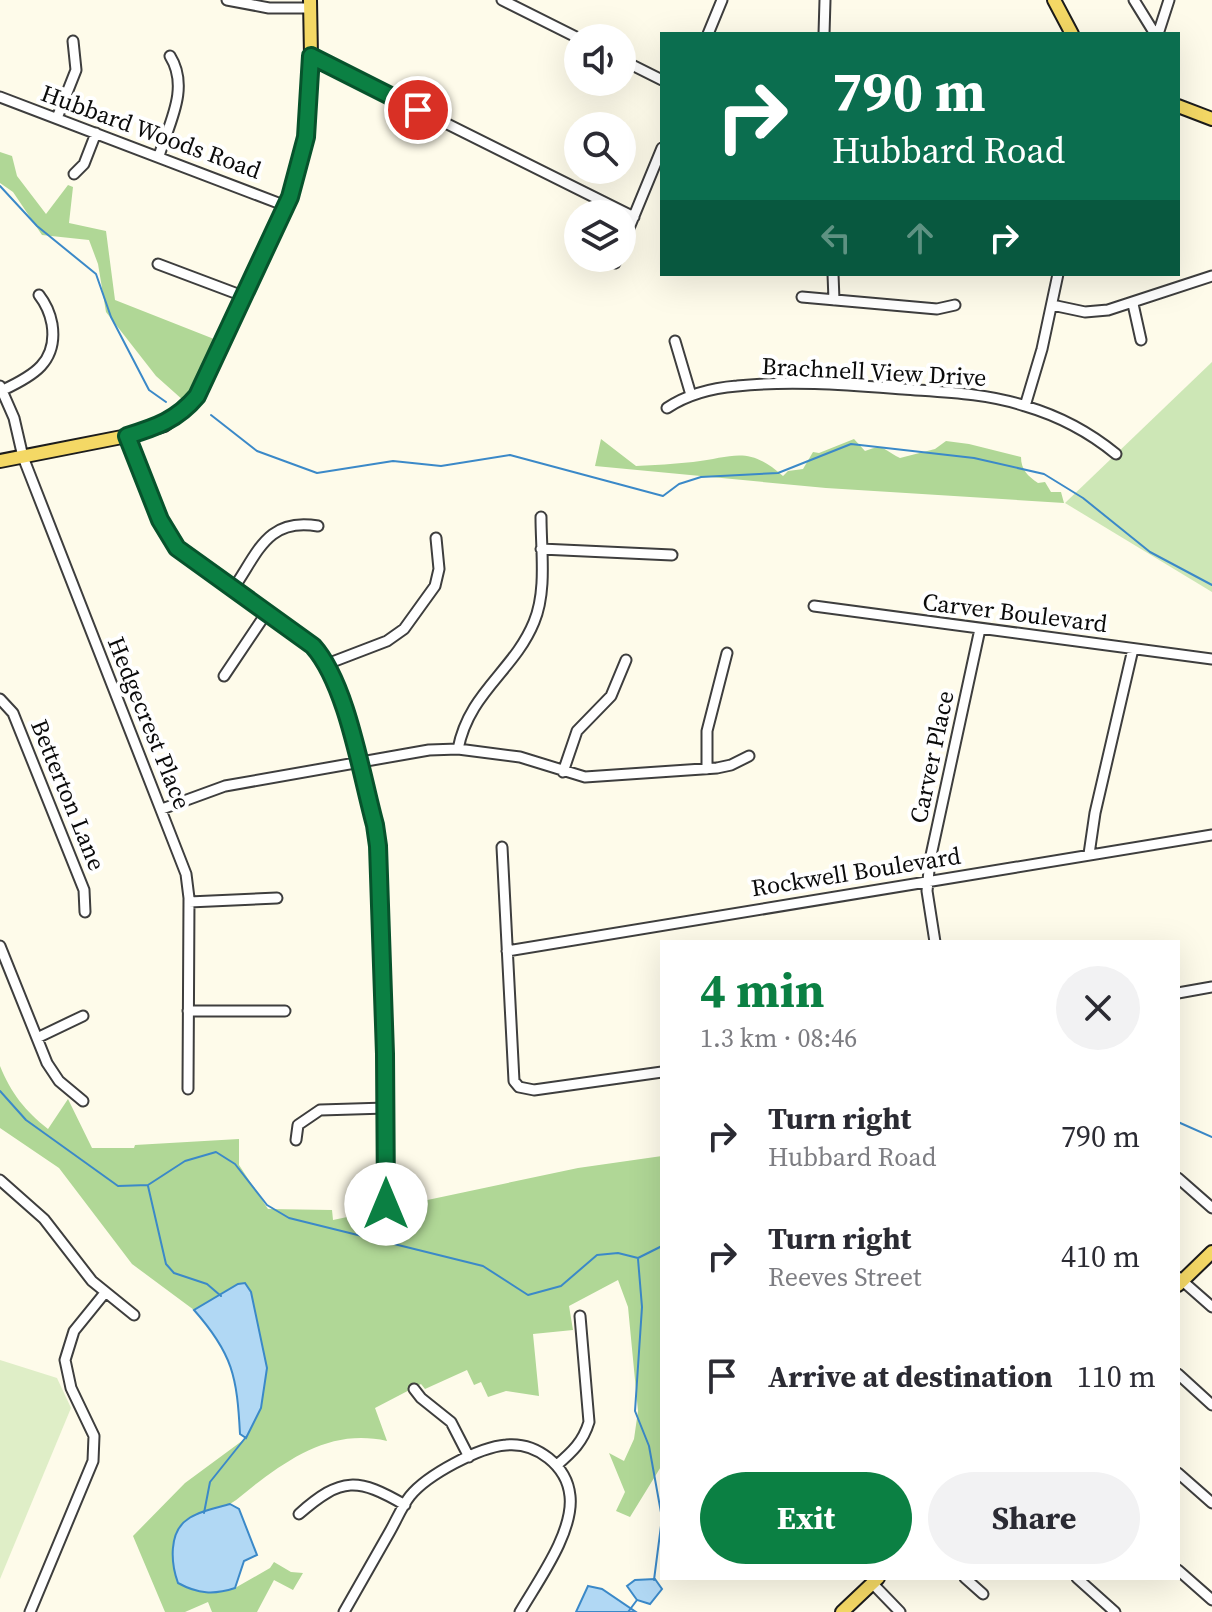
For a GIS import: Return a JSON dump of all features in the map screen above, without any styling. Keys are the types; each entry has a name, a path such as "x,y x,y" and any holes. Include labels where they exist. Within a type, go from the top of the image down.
{"main road":[{"path":"1054,0 1071,32"},
{"path":"0,461 127,436 164,425 197,396 286,206 306,137 311,56 309,4"},
{"path":"1180,107 1212,119"},
{"path":"1180,1280 1212,1252"},
{"path":"842,1612 875,1581"}],"street":[{"path":"227,0 269,8 309,4"},
{"path":"502,0 564,31"},
{"path":"709,32 722,0"},
{"path":"824,32 825,0"},
{"path":"1134,0 1155,32"},
{"path":"1157,32 1169,0"},
{"path":"57,118 76,70 73,41"},
{"path":"159,156 180,90 177,67 170,56"},
{"path":"311,56 600,200"},
{"path":"636,67 660,79"},
{"name":"Hubbard Woods Road","path":"0,97 286,206"},
{"path":"74,174 84,164 96,133"},
{"path":"636,212 660,153"},
{"path":"158,264 243,296"},
{"path":"833,276 834,300"},
{"path":"1025,406 1042,349 1058,276"},
{"path":"1052,305 1095,312 1133,304 1212,276"},
{"path":"1,388 32,376 48,360 52,329 48,310 39,295"},
{"path":"802,297 937,309 955,305"},
{"path":"1133,304 1141,340"},
{"path":"675,341 691,395"},
{"path":"48,360 61,367"},
{"name":"Brachnell View Drive","path":"667,408 691,395 748,385 846,385 970,395 1025,406 1074,424 1116,454"},
{"name":"Hedgecrest Place","path":"1,388 14,418 23,457 182,862 189,902 188,1089"},
{"path":"127,436 160,520 172,541 187,557 313,646 327,664 339,693 378,846 386,1204"},
{"path":"458,749 463,726 471,710 524,641 533,624 540,596 541,517"},
{"path":"233,589 274,532 292,523 318,526"},
{"path":"327,664 387,641 404,629 435,586 439,569 436,538"},
{"path":"541,549 672,555"},
{"name":"Carver Boulevard","path":"814,606 1212,659"},
{"path":"224,676 267,612"},
{"name":"Carver Place","path":"935,940 928,908 930,860 980,629"},
{"path":"1089,854 1095,813 1133,649"},
{"path":"707,769 707,731 727,653"},
{"path":"563,772 577,731 611,696 626,660"},
{"name":"Betterton Lane","path":"0,699 13,713 41,781 84,890 85,912"},
{"path":"162,809 225,786 420,751 458,749 520,757 585,777 707,769 731,765 749,756"},
{"name":"Rockwell Boulevard","path":"507,951 1212,835"},
{"path":"502,847 512,1075 519,1087 543,1090 660,1072"},
{"path":"189,902 277,898"},
{"path":"0,946 52,1071 83,1101"},
{"path":"1180,993 1212,987"},
{"path":"188,1011 285,1011"},
{"path":"37,1038 83,1016"},
{"path":"296,1140 298,1125 320,1110 386,1108"},
{"path":"0,1180 44,1219 104,1294 134,1315"},
{"path":"1180,1180 1212,1208"},
{"path":"1180,1282 1212,1307"},
{"path":"30,1612 93,1461 94,1436 71,1388 65,1360 74,1331 104,1294"},
{"path":"557,1465 585,1436 589,1422 580,1316"},
{"path":"1180,1376 1212,1405"},
{"path":"414,1389 451,1422 469,1457"},
{"path":"344,1612 410,1496 433,1476 469,1457 496,1447 518,1445 531,1448 557,1465 567,1482 571,1498 567,1526 520,1612"},
{"path":"1180,1475 1212,1503"},
{"path":"299,1514 345,1485 375,1488 405,1505"},
{"path":"1180,1572 1212,1600"},
{"path":"967,1580 983,1594"},
{"path":"1079,1580 1115,1612"},
{"path":"875,1581 900,1612"}],"green space":[{"path":"0,152 12,156 17,176 46,214 68,185 73,187 69,223 106,231 115,300 214,339 184,401 156,376 106,312 98,264 89,240 42,235 13,192 0,183"},
{"path":"1212,362 1212,592 1065,503"},
{"path":"601,439 636,466 740,456 760,460 783,476 788,471 803,469 813,452 819,453 854,439 865,451 884,448 900,458 935,449 946,441 969,444 1021,457 1028,475 1038,483 1045,482 1051,492 1061,492 1064,503 826,488 595,466"},
{"path":"0,1066 20,1101 48,1129 68,1099 92,1148 134,1148 135,1145 239,1139 239,1165 268,1209 332,1210 333,1220 578,1168 660,1156 660,1468 630,1517 616,1511 625,1492 609,1453 624,1461 634,1439 638,1411 628,1307 618,1280 569,1306 573,1330 533,1334 539,1396 506,1391 488,1397 481,1382 474,1385 467,1370 425,1389 421,1384 375,1408 387,1441 352,1439 319,1446 289,1461 230,1504 188,1518 235,1588 270,1568 274,1562 291,1572 303,1573 293,1590 274,1580 257,1612 212,1612 208,1602 185,1612 165,1612 133,1536 185,1483 246,1438 261,1408 238,1284 194,1310 132,1264 59,1168 0,1128"},
{"path":"0,1360 57,1378 71,1408 0,1579"}],"water":[{"path":"245,1283 251,1292 267,1368 261,1408 246,1438 240,1434 234,1381 225,1354 194,1310"},
{"path":"230,1504 239,1509 257,1555 244,1561 235,1588 206,1592 178,1583 173,1549 177,1532 197,1514"},
{"path":"655,1579 662,1589 650,1604 637,1600 627,1586 635,1580"},
{"path":"588,1586 602,1589 636,1612 576,1612"}],"waterway":[{"path":"0,186 37,226 96,274 111,317 149,390 166,402"},
{"path":"211,415 257,451 317,473 393,461 441,466 510,455 663,496 679,484 701,477 778,473 851,444 974,458 1044,474 1083,498 1150,552 1212,585"},
{"path":"0,1091 26,1120 118,1186 148,1185 185,1161 216,1152 235,1164 267,1205 289,1218 483,1266 528,1295 561,1286 597,1255 618,1253 638,1258 660,1247"},
{"path":"1180,1123 1212,1137"},
{"path":"148,1186 166,1264 174,1273 207,1284 221,1296"},
{"path":"638,1259 642,1307 635,1411 649,1446 660,1507"},
{"path":"204,1513 210,1482 246,1437"},
{"path":"654,1580 660,1534"},
{"path":"628,1612 637,1600"}],"route":[{"path":"386,1204 378,846 335,680 313,646 177,548 160,520 127,436 164,425 197,396 290,197 306,137 311,56 418,110"}]}
